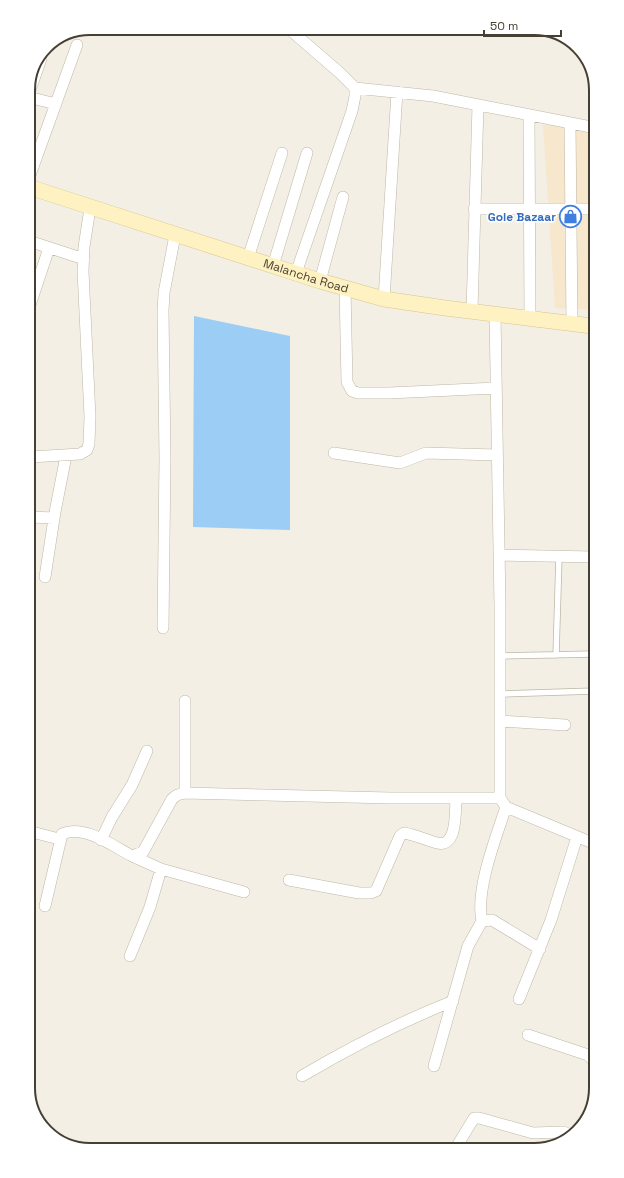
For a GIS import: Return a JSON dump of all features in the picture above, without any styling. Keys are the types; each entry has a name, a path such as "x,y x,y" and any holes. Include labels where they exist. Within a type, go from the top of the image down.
{"main road":[{"name":"Malancha Road","path":"35,189 320,281 384,298 472,312 589,326"}],"street":[{"path":"296,35 355,88 433,96 589,127"},
{"path":"35,160 77,46"},
{"path":"296,273 352,111 355,88"},
{"path":"384,298 398,92"},
{"path":"35,98 56,104"},
{"path":"472,312 478,105"},
{"path":"529,115 530,319"},
{"path":"570,123 572,324"},
{"path":"248,258 282,153"},
{"path":"273,266 307,153"},
{"path":"320,281 343,197"},
{"path":"35,457 66,456 84,453 89,444 90,435 84,259 90,208"},
{"path":"474,209 589,209"},
{"path":"163,628 165,458 163,311 164,293 175,235"},
{"path":"35,243 84,259"},
{"path":"35,290 49,248"},
{"path":"345,288 347,382 352,391 358,393 389,393 496,388"},
{"path":"434,1066 468,946 482,921 479,910 481,897 503,802 500,721 495,314"},
{"path":"334,453 400,463 426,453 496,455"},
{"path":"45,577 54,518 66,456"},
{"path":"35,517 54,518"},
{"path":"499,555 589,557"},
{"path":"185,701 185,793"},
{"path":"500,721 565,725"},
{"path":"101,840 112,816 132,785 147,751"},
{"path":"132,856 143,852 172,799 177,795 185,793 456,798 503,802 589,842"},
{"path":"289,880 359,893 371,893 376,890 400,836 404,833 438,843 444,844 449,841 454,827 456,798"},
{"path":"45,906 59,839 62,834 67,831 87,834 161,869 244,892"},
{"path":"35,833 59,839"},
{"path":"519,999 540,950 577,837"},
{"path":"130,956 150,906 161,869"},
{"path":"482,921 492,920 540,950"},
{"path":"302,1076 349,1048 415,1016 453,1001"},
{"path":"528,1035 589,1057"},
{"path":"459,1143 474,1118 479,1118 533,1133 566,1133"}],"lane":[{"path":"556,655 559,557"},
{"path":"500,656 589,654"},
{"path":"500,694 589,691"}],"shaded area":[{"name":"Gole Bazaar","path":"543,125 589,126 589,310 555,308"}],"water":[{"path":"194,316 290,336 290,530 193,527"}],"place":[{"name":"Gole Bazaar","path":"571,217"}]}
